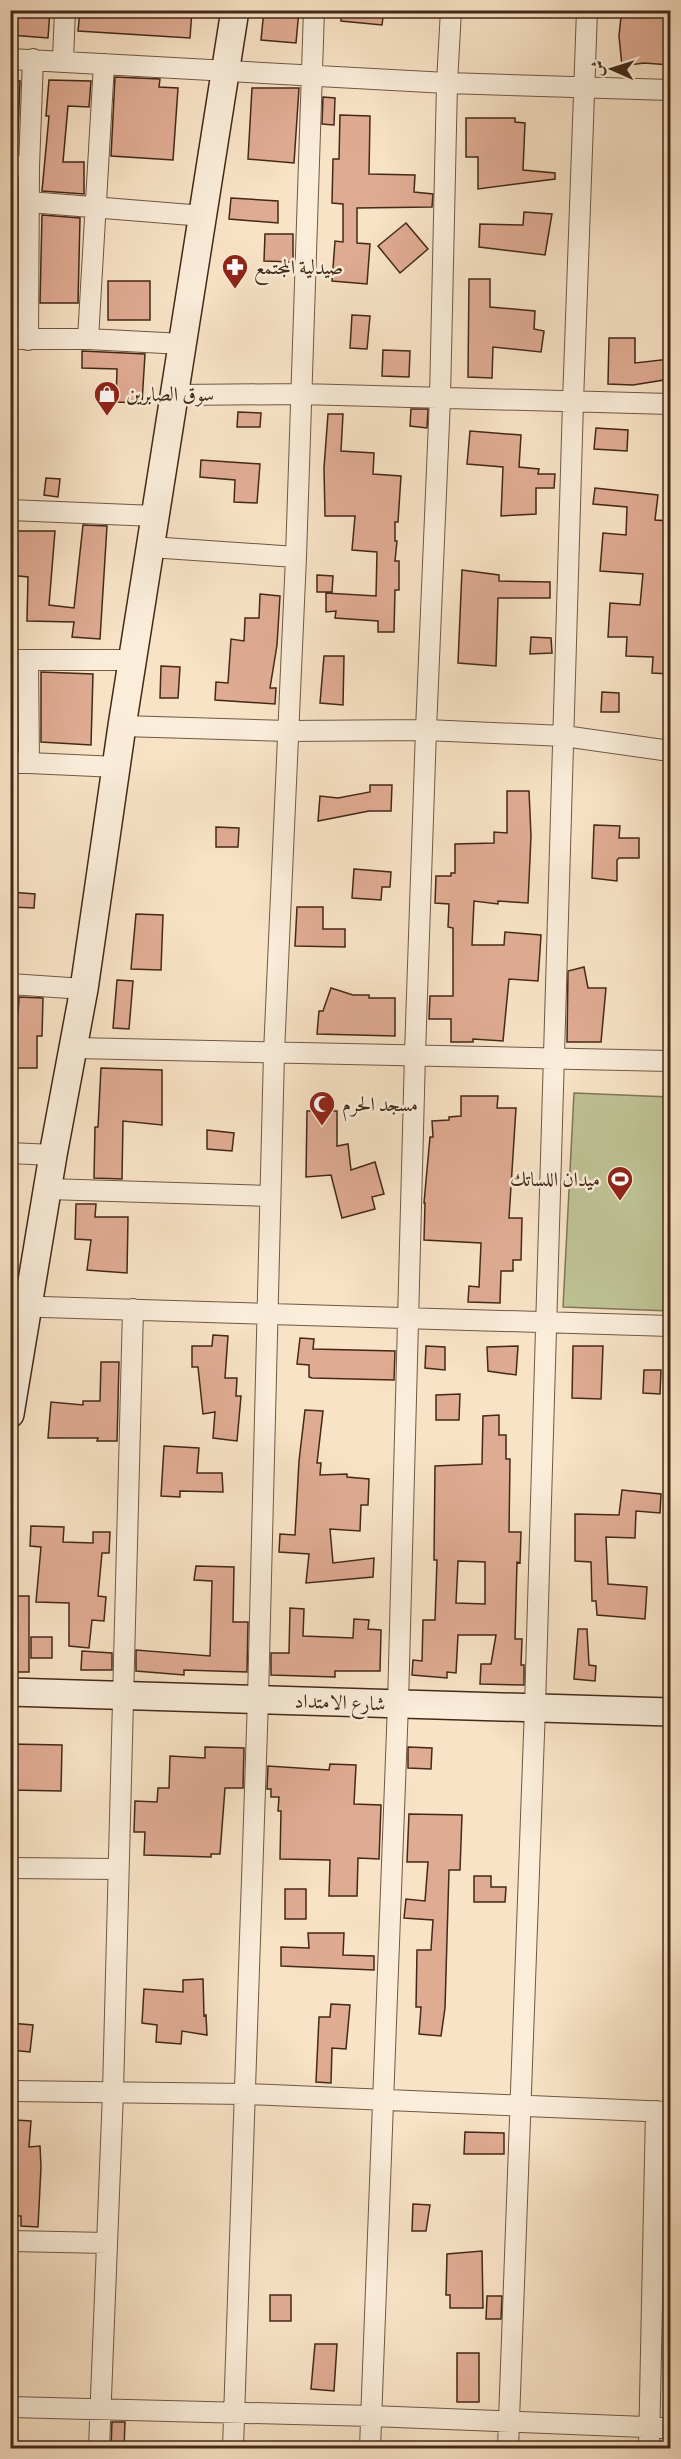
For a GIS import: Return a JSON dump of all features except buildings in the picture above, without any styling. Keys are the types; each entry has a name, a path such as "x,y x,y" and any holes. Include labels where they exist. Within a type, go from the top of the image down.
{"street":[{"path":"63,60 64,10"},
{"path":"10,1414 20,1306 48,1189 75,1048 154,516 176,395 235,10"},
{"path":"233,2448 258,1699 269,1196 296,557 314,10"},
{"path":"370,2448 398,1704 415,1054 440,398 447,83 451,10"},
{"path":"508,2448 536,1707 553,1059 587,10"},
{"path":"10,58 447,83 670,90"},
{"path":"33,59 20,166 29,202 19,339 88,339 183,344"},
{"path":"88,339 104,64"},
{"path":"29,202 204,216"},
{"path":"176,395 302,394 670,405"},
{"path":"10,510 154,516"},
{"path":"150,547 296,557"},
{"path":"117,767 20,763 19,660 132,660"},
{"path":"122,726 288,731 426,730 564,736 670,751"},
{"path":"10,984 84,989"},
{"path":"75,1048 670,1061"},
{"path":"10,1153 54,1155"},
{"path":"48,1189 269,1196"},
{"path":"20,1306 670,1326"},
{"path":"99,2448 113,2092 132,1309"},
{"name":"شارع الامتداد","path":"10,1692 670,1712"},
{"path":"10,1868 117,1869"},
{"path":"10,2091 246,2094 663,2111 649,2448"},
{"path":"10,2241 107,2243"},
{"path":"10,2407 234,2411 670,2428"}],"green space":[{"name":"ميدان اللساتك","path":"574,1093 670,1097 670,1311 563,1307"}],"place":[{"name":"صيدلية المجتمع","path":"235,290"},
{"name":"سوق الصابرين","path":"107,417"},
{"name":"مسجد الحرم","path":"322,1127"},
{"name":"ميدان اللساتك","path":"620,1202"}]}
